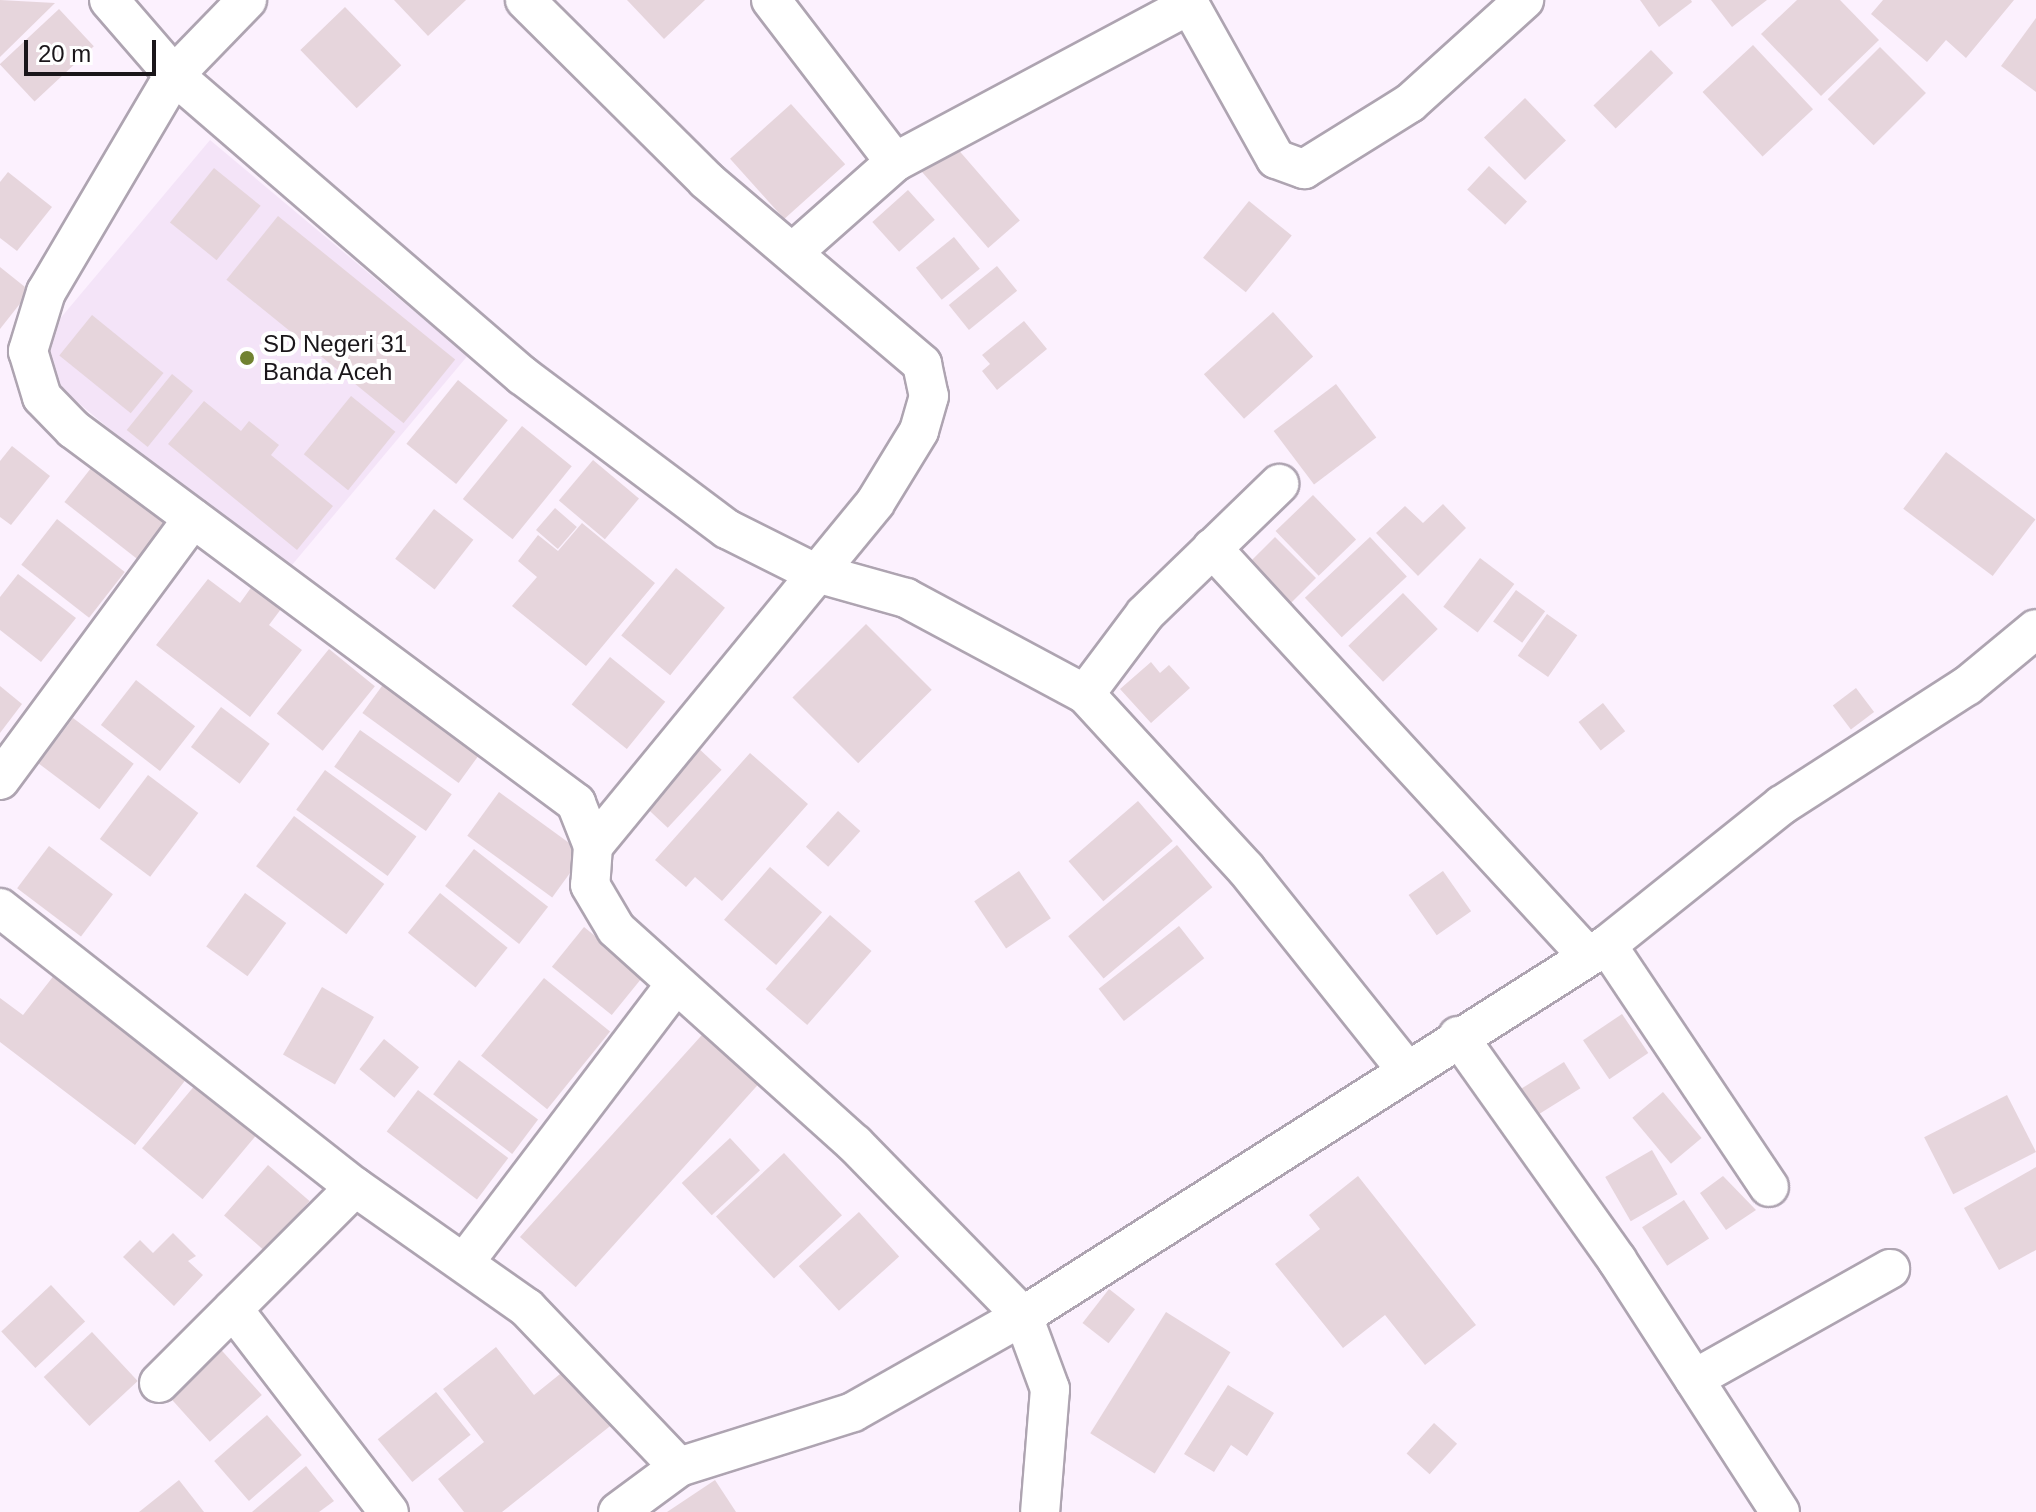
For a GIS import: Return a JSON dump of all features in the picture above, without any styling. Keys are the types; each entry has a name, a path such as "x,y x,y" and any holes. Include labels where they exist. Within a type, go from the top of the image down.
{"street":[{"path":"109,0 174,75 523,376 727,529 813,572 906,598 1085,694 1246,869 1407,1071"},
{"path":"247,0 174,75 46,292 29,362 42,397 73,429 563,791 593,846 595,900 616,929 855,1144 1023,1316 1050,1389 1040,1512"},
{"path":"525,0 706,180 922,364 929,396 919,431 875,503 813,572 593,846"},
{"path":"771,0 895,162"},
{"path":"792,253 895,162 1188,2 1276,159 1304,169 1410,103 1524,0"},
{"path":"1085,694 1145,614 1279,484"},
{"path":"0,780 193,518"},
{"path":"1212,548 1596,949 1769,1187"},
{"path":"618,1512 679,1467 839,1419 1023,1316 1596,949 1782,805 1967,686 2036,629"},
{"path":"2,912 355,1187 467,1259 618,1396 679,1467"},
{"path":"467,1259 676,984"},
{"path":"1458,1036 1694,1379 1780,1512"},
{"path":"159,1383 355,1187"},
{"path":"1694,1379 1890,1269"},
{"path":"233,1309 389,1512"}],"shaded area":[{"name":"SD Negeri 31 Banda Aceh","path":"210,140 467,356 284,575 26,359"}],"building":[{"path":"0,0 55,3 0,57"},
{"path":"394,0 466,0 428,36"},
{"path":"627,0 705,0 664,39"},
{"path":"1640,0 1691,0 1692,2 1659,27"},
{"path":"1711,0 1767,0 1732,27"},
{"path":"1797,0 1840,0 1879,40 1821,96 1761,34"},
{"path":"1883,0 2014,0 1966,58 1946,40 1927,62 1871,14"},
{"path":"345,7 401,65 357,108 300,50"},
{"path":"59,9 94,46 35,102 0,64"},
{"path":"2036,18 2036,92 2001,66"},
{"path":"1753,45 1813,109 1763,156 1703,92"},
{"path":"1880,47 1926,93 1874,145 1828,99"},
{"path":"1651,50 1673,73 1616,129 1593,106"},
{"path":"1525,98 1566,140 1525,180 1484,138"},
{"path":"791,104 845,164 784,219 730,159"},
{"path":"949,139 1020,221 988,248 917,167"},
{"path":"1489,166 1527,201 1505,225 1467,189"},
{"path":"214,168 261,206 217,260 170,222"},
{"path":"8,172 52,207 17,251 0,238 0,182"},
{"path":"908,190 935,220 899,252 872,222"},
{"path":"1249,201 1292,236 1246,292 1203,258"},
{"path":"278,216 455,359 404,423 226,280"},
{"path":"954,237 980,269 942,300 916,268"},
{"path":"997,266 1017,291 969,330 949,305"},
{"path":"0,267 30,291 0,329"},
{"path":"1273,312 1313,357 1244,419 1204,374"},
{"path":"92,315 163,373 131,413 59,355"},
{"path":"1024,321 1047,349 997,390 982,371 990,364 982,355"},
{"path":"172,374 193,391 148,447 127,430"},
{"path":"458,380 508,420 456,484 406,444"},
{"path":"1336,384 1376,438 1314,484 1274,431"},
{"path":"351,396 395,432 348,490 304,454"},
{"path":"204,401 241,431 249,421 279,445 271,455 333,506 297,550 168,444"},
{"path":"522,426 572,466 513,539 463,499"},
{"path":"12,446 50,476 11,525 0,517 0,461"},
{"path":"1946,452 2035,519 1993,576 1903,509"},
{"path":"102,454 185,519 147,567 64,502"},
{"path":"593,460 639,499 605,539 559,501"},
{"path":"1313,495 1356,540 1319,576 1276,531"},
{"path":"1443,504 1466,528 1418,576 1376,533 1405,506 1423,523"},
{"path":"555,508 577,527 558,549 536,530"},
{"path":"434,509 473,540 435,589 395,559"},
{"path":"57,519 125,572 89,618 21,565"},
{"path":"582,523 655,583 586,666 512,606 537,577 518,561 538,535 558,551"},
{"path":"1275,537 1316,578 1284,610 1243,569"},
{"path":"1370,537 1407,576 1342,637 1305,598"},
{"path":"1480,558 1514,584 1478,633 1443,607"},
{"path":"676,568 725,608 670,675 621,636"},
{"path":"18,574 76,618 41,662 0,630 0,597"},
{"path":"258,578 287,601 269,625 302,650 250,717 156,645 208,579 240,603"},
{"path":"1516,590 1545,611 1522,643 1493,622"},
{"path":"1403,593 1438,629 1383,682 1348,646"},
{"path":"1547,614 1577,635 1548,677 1518,656"},
{"path":"866,624 932,690 858,763 792,698"},
{"path":"329,649 375,686 323,751 277,714"},
{"path":"610,657 665,702 627,749 572,704"},
{"path":"1151,662 1160,673 1169,665 1190,688 1151,723 1120,689"},
{"path":"390,675 486,745 459,783 362,713"},
{"path":"136,680 195,726 160,771 101,725"},
{"path":"0,686 22,704 0,733"},
{"path":"1856,688 1874,712 1851,729 1833,705"},
{"path":"1603,703 1625,731 1601,750 1579,722"},
{"path":"221,707 270,744 240,784 191,747"},
{"path":"73,718 134,764 99,809 39,764"},
{"path":"360,730 452,794 426,831 334,767"},
{"path":"696,746 722,770 668,828 642,804"},
{"path":"750,753 808,804 722,901 695,877 686,887 655,860"},
{"path":"325,770 416,836 388,876 296,810"},
{"path":"148,775 198,813 150,877 100,839"},
{"path":"499,792 584,854 552,897 467,836"},
{"path":"1138,801 1173,841 1103,901 1069,861"},
{"path":"838,811 860,831 828,867 806,847"},
{"path":"294,816 384,884 346,934 256,866"},
{"path":"1177,845 1212,887 1104,978 1068,936"},
{"path":"49,846 113,894 81,936 17,888"},
{"path":"474,849 548,907 519,944 445,886"},
{"path":"770,867 822,912 776,965 724,920"},
{"path":"1019,871 1051,918 1006,948 974,901"},
{"path":"1443,871 1471,911 1437,935 1409,895"},
{"path":"245,893 286,923 247,976 206,946"},
{"path":"440,893 508,948 476,987 408,933"},
{"path":"830,915 872,951 807,1025 766,989"},
{"path":"1179,926 1204,958 1124,1021 1099,989"},
{"path":"584,927 644,975 612,1015 552,967"},
{"path":"59,969 194,1069 135,1145 0,1042 0,998 23,1015"},
{"path":"544,978 610,1031 547,1109 481,1056"},
{"path":"322,987 374,1017 335,1085 283,1055"},
{"path":"1622,1014 1648,1053 1609,1079 1583,1040"},
{"path":"710,1026 766,1076 576,1287 520,1237"},
{"path":"384,1039 419,1067 394,1098 359,1069"},
{"path":"459,1060 538,1120 512,1154 433,1094"},
{"path":"1564,1062 1580,1088 1536,1116 1520,1090"},
{"path":"196,1084 257,1135 203,1199 142,1148"},
{"path":"418,1090 508,1158 477,1200 387,1132"},
{"path":"1663,1092 1702,1138 1671,1164 1632,1118"},
{"path":"2007,1095 2036,1152 1953,1194 1924,1137"},
{"path":"730,1138 760,1170 712,1215 682,1183"},
{"path":"1652,1150 1678,1194 1631,1221 1605,1177"},
{"path":"784,1153 842,1215 774,1279 716,1216"},
{"path":"268,1165 310,1201 266,1252 224,1216"},
{"path":"2036,1167 2036,1250 1999,1270 1964,1208"},
{"path":"1358,1176 1476,1325 1425,1365 1385,1315 1343,1348 1275,1264 1320,1229 1309,1215"},
{"path":"1723,1176 1756,1210 1726,1230 1700,1193"},
{"path":"1684,1200 1709,1239 1667,1266 1642,1227"},
{"path":"859,1212 899,1257 839,1311 799,1266"},
{"path":"173,1233 196,1256 188,1261 203,1275 174,1306 123,1257 140,1240 153,1253"},
{"path":"51,1285 85,1322 35,1368 1,1331"},
{"path":"1109,1289 1135,1309 1109,1343 1083,1323"},
{"path":"1166,1312 1230,1352 1155,1474 1090,1433"},
{"path":"92,1332 138,1381 89,1426 44,1377"},
{"path":"215,1343 262,1395 210,1442 163,1390"},
{"path":"496,1347 534,1395 575,1362 619,1419 502,1512 464,1512 438,1479 484,1442 443,1389"},
{"path":"1228,1385 1274,1413 1247,1456 1231,1445 1214,1472 1184,1454"},
{"path":"436,1392 471,1435 412,1482 378,1439"},
{"path":"267,1415 302,1455 249,1501 214,1461"},
{"path":"1434,1423 1457,1444 1430,1474 1407,1453"},
{"path":"306,1466 334,1501 319,1512 252,1512"},
{"path":"179,1480 204,1512 139,1512"},
{"path":"715,1480 736,1512 667,1512"}],"place":[{"name":"SD Negeri 31 Banda Aceh","path":"247,358"}]}
